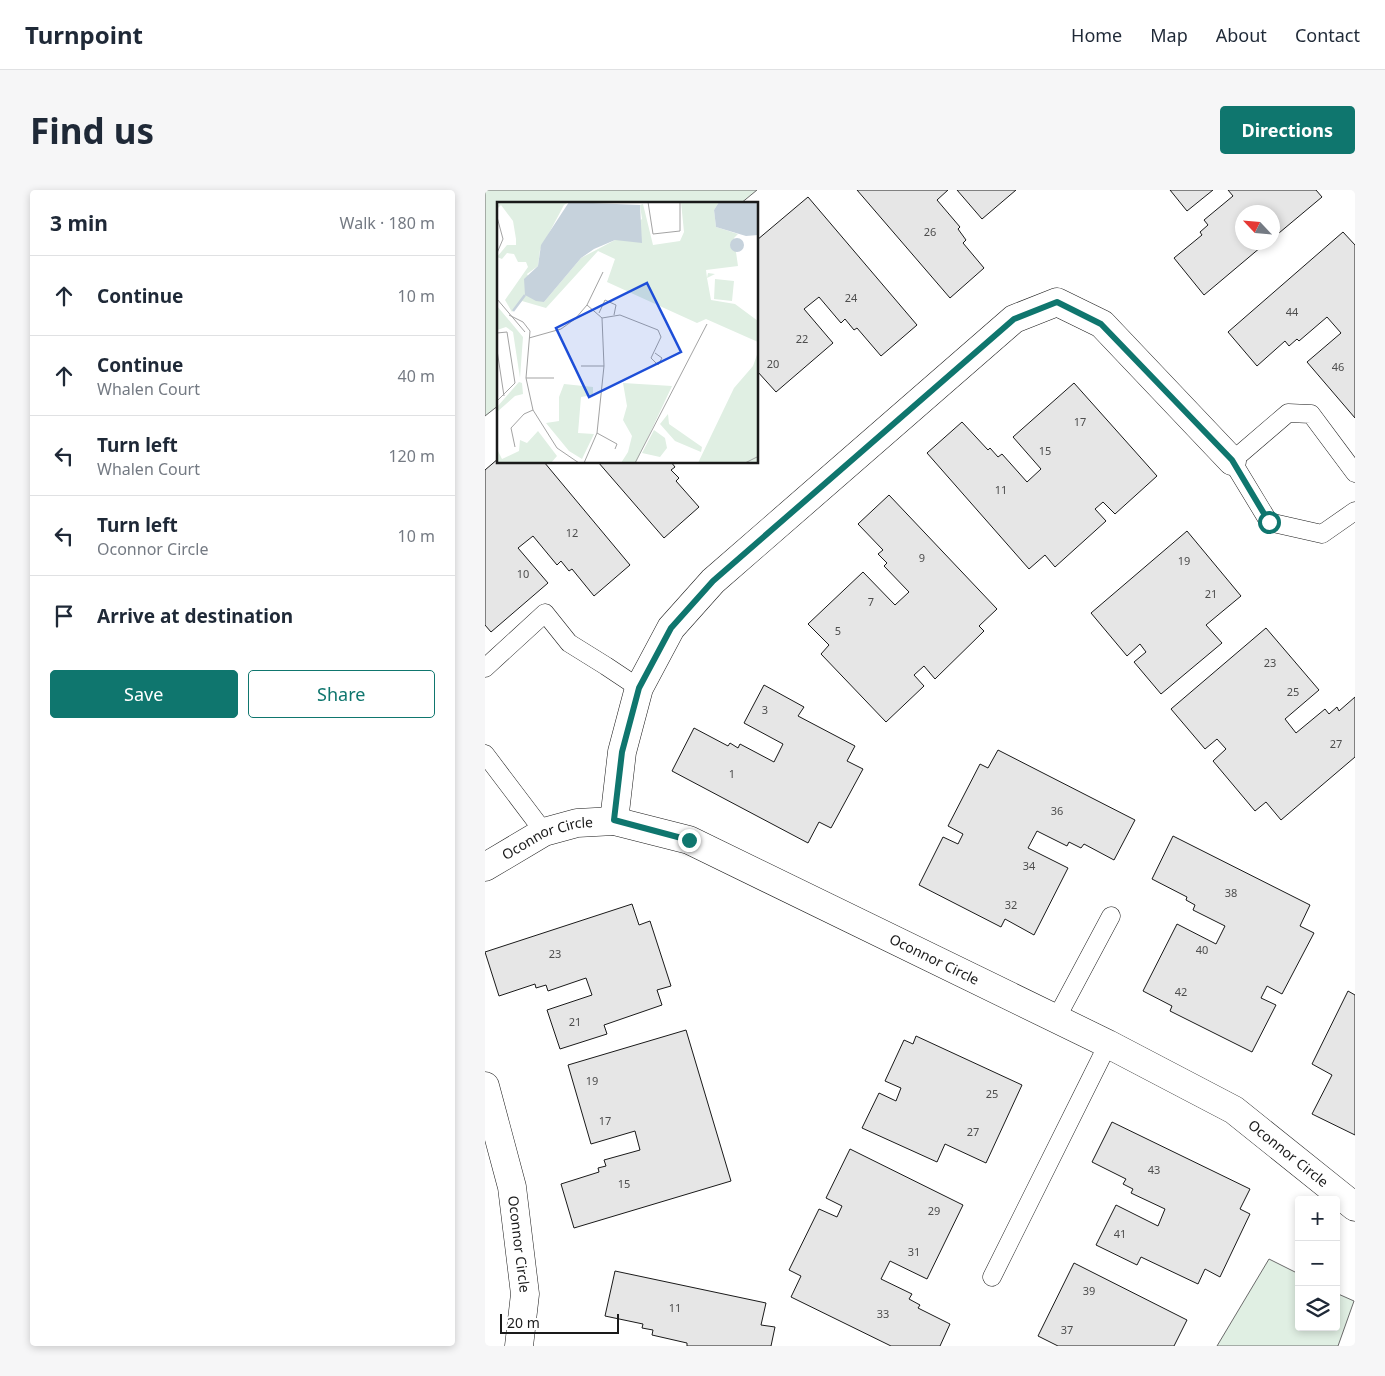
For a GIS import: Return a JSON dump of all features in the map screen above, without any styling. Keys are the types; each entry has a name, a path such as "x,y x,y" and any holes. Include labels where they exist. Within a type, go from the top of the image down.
{"street":[{"path":"614,820 622,752 639,688 671,628 713,581 1014,319 1057,302 1101,324 1232,460"},
{"name":"Oconnor Circle","path":"485,867 544,832 577,823 614,820 689,840 1108,1044 1234,1110 1355,1207"},
{"name":"Oconnor Circle","path":"485,1086 512,1187 525,1294 519,1346"}],"lane":[{"path":"1355,473 1311,414 1288,413 1232,460 1269,522 1322,534 1355,511"},
{"path":"485,668 545,613 569,643 639,688"},
{"path":"485,754 544,832"},
{"path":"1056,1019 1111,916"},
{"path":"992,1277 1108,1044"}],"green space":[{"path":"485,190 757,190 742,202 497,202 497,407 485,416"},
{"path":"1269,1259 1295,1272 1295,1331 1340,1331 1340,1295 1354,1301 1338,1346 1217,1346"}],"building":[{"path":"857,190 948,190 937,200 960,227 958,229 966,240 963,243 984,268 950,298"},
{"path":"957,190 1016,190 982,219"},
{"path":"1170,190 1213,190 1187,211"},
{"path":"1228,190 1316,190 1322,197 1280,232 1280,205 1235,205 1235,250 1257,250 1204,295 1174,258 1202,235 1200,232 1208,225 1204,220 1233,196"},
{"path":"808,197 917,325 881,356 857,328 854,330 845,319 841,323 819,297 804,309 833,343 776,392 759,373 759,238"},
{"path":"1343,232 1355,245 1355,418 1307,362 1341,333 1327,317 1299,341 1297,339 1289,346 1285,341 1257,366 1228,332"},
{"path":"1074,383 1157,476 1115,514 1103,502 1095,509 1106,521 1055,567 1045,555 1029,569 927,453 962,422 988,450 990,448 998,457 1002,454 1027,482 1041,469 1013,437"},
{"path":"497,460 497,464 546,464 630,565 594,596 572,569 569,571 561,561 557,565 533,536 518,548 548,583 491,632 485,625 485,470"},
{"path":"600,464 673,464 675,467 671,470 679,478 676,481 699,507 664,538"},
{"path":"889,495 997,609 979,626 984,631 935,679 924,666 914,675 924,686 886,722 821,654 829,645 808,624 863,572 895,605 909,592 884,566 887,563 878,554 883,550 858,524"},
{"path":"1187,531 1241,596 1206,625 1222,643 1161,694 1134,662 1146,652 1140,644 1127,656 1091,613"},
{"path":"1266,628 1319,690 1285,719 1296,733 1325,709 1329,714 1337,707 1339,711 1355,697 1355,757 1281,820 1266,802 1255,811 1213,761 1226,749 1217,739 1205,749 1171,709"},
{"path":"764,685 804,707 798,716 855,746 847,761 863,769 831,828 819,822 808,843 672,771 694,728 728,746 730,743 738,748 740,744 774,762 783,744 744,723"},
{"path":"998,750 1135,820 1114,860 1084,844 1081,848 1069,842 1067,846 1037,831 1028,848 1068,868 1034,935 1005,919 1001,927 919,885 943,837 958,844 963,834 948,826 980,764 988,768"},
{"path":"1173,836 1310,905 1300,926 1314,933 1282,994 1267,986 1261,998 1276,1005 1252,1052 1170,1011 1172,1006 1143,991 1177,924 1216,944 1225,926 1193,910 1195,905 1186,900 1187,897 1152,879"},
{"path":"632,904 639,925 650,921 671,986 657,990 662,1005 604,1025 607,1034 560,1049 547,1010 592,995 586,978 548,991 546,985 536,988 535,984 499,996 485,952"},
{"path":"1348,991 1355,995 1355,1135 1312,1114 1332,1075 1312,1064"},
{"path":"686,1030 731,1181 574,1228 561,1184 599,1172 598,1168 606,1166 604,1160 640,1150 635,1131 591,1144 568,1065"},
{"path":"916,1036 1022,1085 986,1163 945,1144 937,1162 862,1128 879,1093 896,1101 901,1088 885,1081 904,1040 913,1044"},
{"path":"1112,1122 1250,1189 1240,1209 1250,1214 1220,1277 1205,1269 1198,1284 1141,1257 1137,1265 1096,1245 1116,1205 1158,1226 1165,1209 1131,1193 1133,1189 1123,1184 1126,1179 1092,1162"},
{"path":"850,1149 963,1205 927,1279 890,1261 881,1279 912,1294 909,1299 920,1305 918,1308 950,1324 940,1346 891,1346 791,1297 801,1276 789,1270 819,1209 837,1217 842,1206 826,1198"},
{"path":"1074,1263 1187,1320 1174,1346 1058,1346 1038,1336"},
{"path":"615,1271 766,1303 761,1325 775,1327 771,1346 687,1346 687,1343 652,1335 653,1330 642,1328 643,1324 605,1316"}],"route":[{"path":"689,840 614,820 622,752 639,688 671,628 713,581 1014,319 1057,302 1101,324 1232,460 1269,522"}]}
